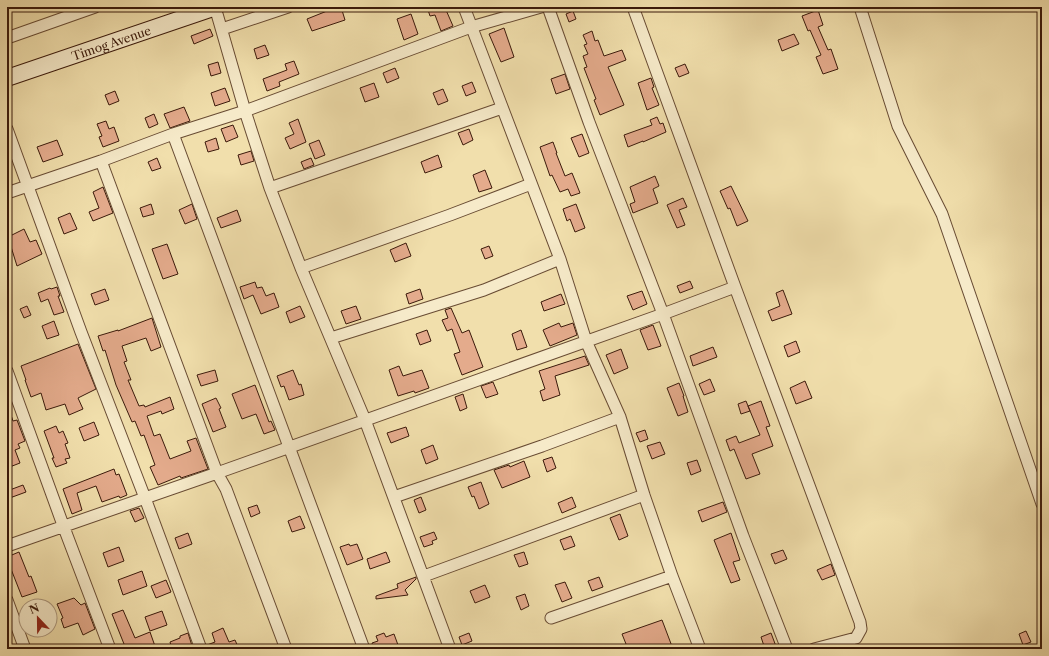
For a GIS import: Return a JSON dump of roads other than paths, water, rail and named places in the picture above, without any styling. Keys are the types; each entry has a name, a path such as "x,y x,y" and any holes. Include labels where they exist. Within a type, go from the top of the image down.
{"main road":[{"name":"Timog Avenue","path":"7,78 216,7"}],"street":[{"path":"7,38 95,7"},
{"path":"216,7 245,111 270,188 301,268 365,420 450,649"},
{"path":"222,29 288,7"},
{"path":"464,7 560,259 586,341 620,417 644,496 672,576 700,649"},
{"path":"7,193 101,161 173,134 245,111 471,27 541,7"},
{"path":"548,7 589,122 662,314 737,521 787,649"},
{"path":"633,7 735,287 860,622 861,629 856,638 814,649"},
{"path":"860,7 898,126 942,214 1042,504"},
{"path":"270,188 502,108"},
{"path":"7,129 84,339 201,649"},
{"path":"173,134 364,649"},
{"path":"101,161 217,473 226,489 286,649"},
{"path":"301,268 450,215 531,184"},
{"path":"331,338 484,290 560,259"},
{"path":"7,546 63,525 217,473 735,287"},
{"path":"7,371 110,649"},
{"path":"394,497 542,446 620,417"},
{"path":"424,576 644,496"},
{"path":"551,618 672,576"},
{"path":"7,600 25,649"}]}
